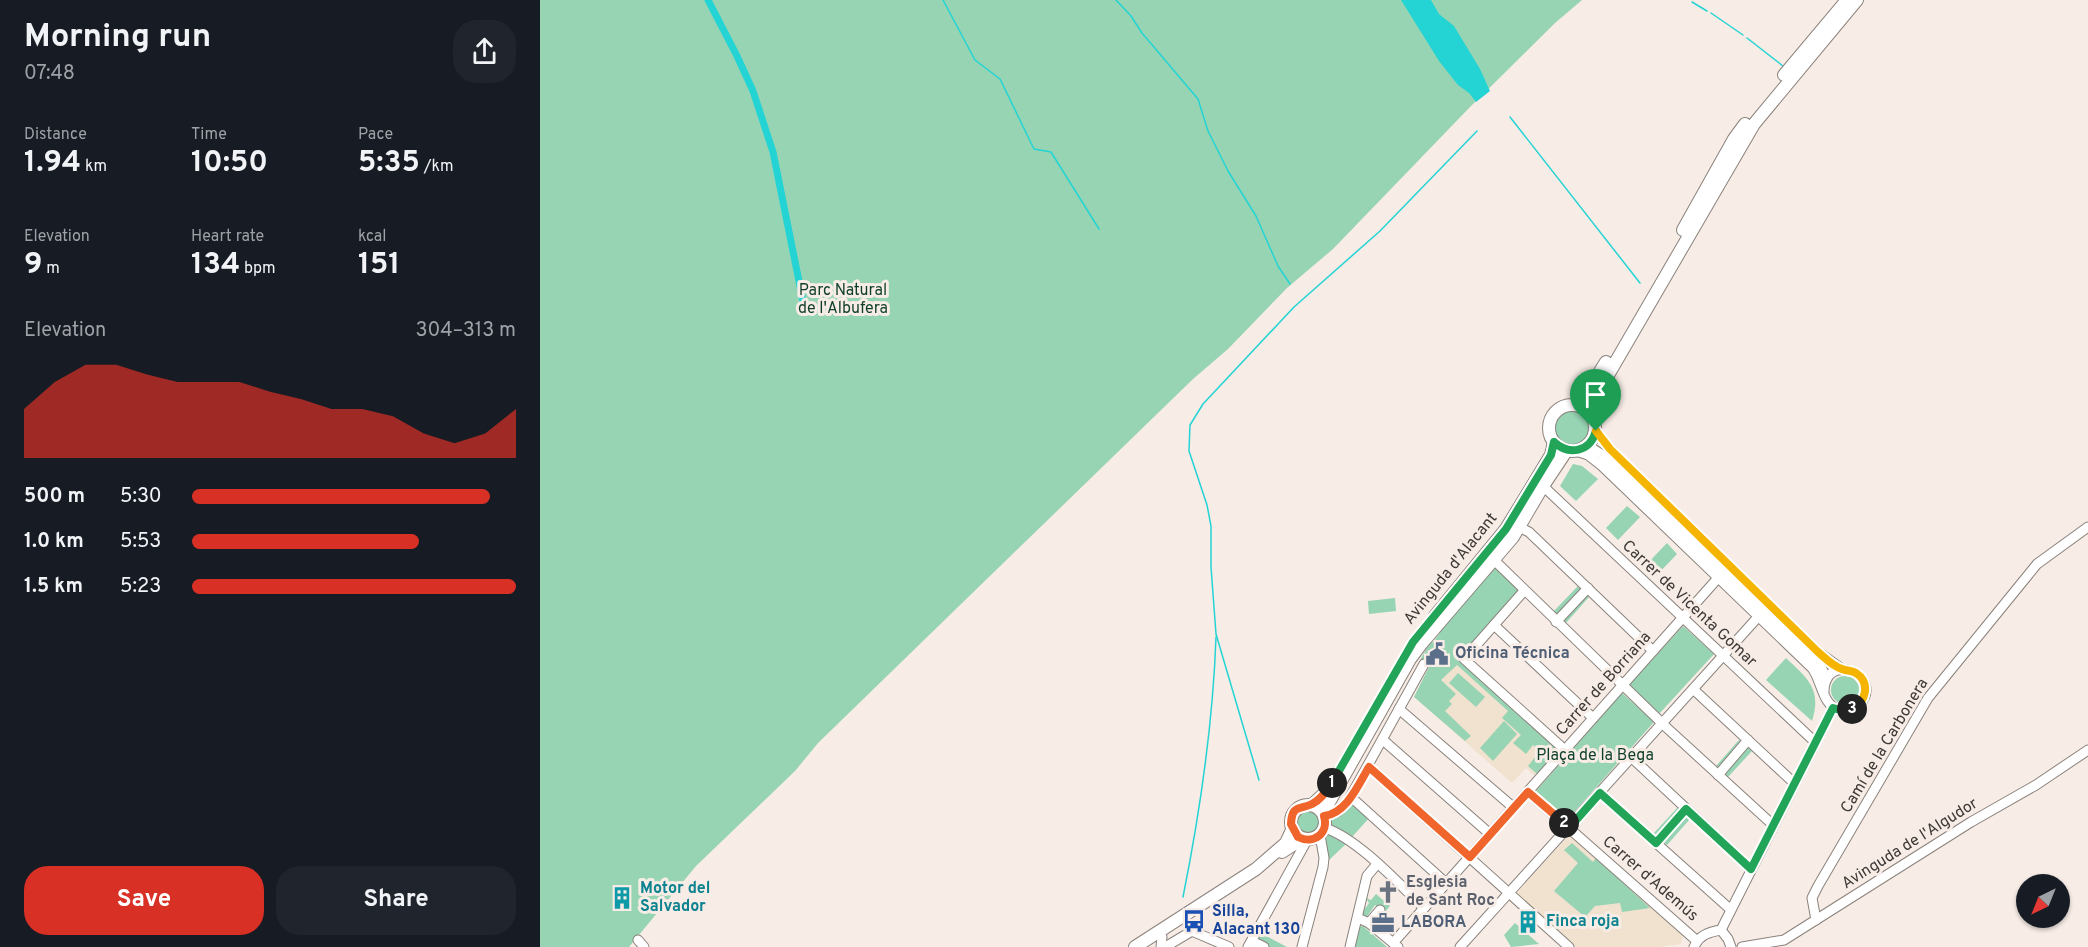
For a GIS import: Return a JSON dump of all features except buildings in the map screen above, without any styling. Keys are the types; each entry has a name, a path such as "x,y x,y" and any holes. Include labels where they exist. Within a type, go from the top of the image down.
{"main road":[{"path":"1576,404 1590,412 1596,431 1590,443 1576,449 1554,442 1550,435 1550,419 1561,407 1576,404 1586,396 1734,140 1750,116 1847,0"},
{"path":"1590,412 1593,401 1754,124 1857,0"},
{"name":"Avinguda d'Alacant","path":"1312,805 1335,779 1413,642 1506,529 1551,455 1554,442"},
{"name":"Avinguda d'Alacant","path":"1323,823 1349,770 1410,659 1514,537 1543,486 1576,449"},
{"path":"1135,947 1256,869 1286,843 1292,830 1291,819 1296,809 1312,805 1323,823 1304,839 1289,846 1254,877 1163,944 1146,947"},
{"path":"1292,830 1304,839"}],"street":[{"path":"1596,431 1610,449 1818,652 1842,669"},
{"path":"1576,449 1595,460 1812,668 1817,675 1824,693 1833,708 1844,711 1856,707 1864,697 1865,690 1861,678 1850,670 1842,669 1827,679 1824,693"},
{"path":"1576,449 1595,449 1602,454 1811,656 1820,665 1827,679"},
{"name":"Carrer de Vicenta Gomar","path":"1543,486 1815,742"},
{"path":"1520,527 1653,651"},
{"name":"Camí de la Carbonera","path":"1816,920 1812,898 1818,886 1928,698 2037,564 2088,527"},
{"path":"1494,560 1663,724 1773,825"},
{"name":"Carrer de Borriana","path":"1395,945 1446,883 1718,578"},
{"path":"1556,622 1588,588"},
{"path":"1524,591 1464,659 1565,750"},
{"path":"1460,947 1758,617"},
{"path":"1494,625 1593,718"},
{"path":"1323,823 1351,797 1424,664"},
{"path":"1693,689 1794,783"},
{"path":"1721,930 1833,708"},
{"path":"1399,709 1514,808"},
{"path":"1383,740 1490,834"},
{"path":"1718,775 1748,740"},
{"name":"Avinguda de l'Algudor","path":"1742,947 1784,940 1971,822 2036,785 2088,750"},
{"path":"1632,758 1751,869"},
{"path":"1369,767 1509,892 1559,943 1569,947"},
{"path":"1349,770 1354,781 1359,784"},
{"name":"Carrer d'Ademús","path":"1528,792 1696,944"},
{"path":"1600,793 1730,909"},
{"path":"1351,797 1446,883"},
{"path":"1656,843 1686,809"},
{"path":"1323,823 1377,864 1424,908"},
{"path":"1302,947 1323,867 1323,823"},
{"path":"1264,947 1250,944 1304,839"},
{"path":"1350,947 1367,876 1377,864"},
{"path":"1369,922 1380,910"},
{"path":"1358,918 1369,922 1395,945"},
{"path":"1696,944 1712,931 1721,930"},
{"path":"1721,930 1731,947"},
{"path":"1163,944 1192,931 1229,947"}],"shaded area":[{"path":"1450,652 1557,749 1556,754 1536,777 1526,768 1512,783 1414,697 1431,663"},
{"path":"1570,834 1683,935 1681,944 1660,947 1575,947 1516,894"}],"green space":[{"name":"Parc Natural de l'Albufera","path":"540,0 1582,0 1555,23 1470,107 1333,249 1287,288 1228,349 1193,379 818,743 795,771 696,866 629,947 540,947"},
{"path":"1573,408 1586,414 1592,427 1586,440 1573,446 1560,440 1554,427 1560,414"},
{"path":"1573,464 1582,466 1598,479 1576,501 1560,486"},
{"path":"1627,506 1640,517 1618,540 1606,528"},
{"path":"1667,543 1677,554 1656,576 1645,566"},
{"path":"1494,560 1524,591 1467,655 1463,651 1456,658 1556,749 1555,754 1537,774 1528,766 1540,751 1533,745 1526,754 1513,743 1521,735 1502,718 1508,711 1457,665 1441,680 1456,694 1449,701 1452,704 1445,711 1471,736 1465,741 1414,697 1429,667 1420,660 1430,643 1440,633 1435,628"},
{"path":"1578,586 1589,597 1565,624 1553,612"},
{"path":"1395,598 1396,611 1369,614 1368,601"},
{"name":"Plaça de la Bega","path":"1683,626 1714,654 1659,714 1628,686"},
{"path":"1786,658 1811,685 1815,701 1812,721 1766,680"},
{"path":"1458,673 1485,697 1476,707 1449,683"},
{"path":"1845,676 1855,680 1859,690 1855,700 1845,704 1835,700 1831,690 1835,680"},
{"name":"Plaça de la Bega","path":"1622,693 1654,722 1568,819 1536,791"},
{"path":"1504,721 1517,734 1493,761 1480,748"},
{"path":"1739,740 1752,751 1728,777 1716,766"},
{"path":"1352,803 1370,817 1352,837 1331,826 1332,818"},
{"path":"1678,807 1690,819 1667,845 1654,833"},
{"path":"1307,811 1316,814 1319,823 1316,832 1307,835 1298,832 1295,823 1298,814"},
{"path":"1329,833 1347,843 1329,860 1323,840"},
{"path":"1572,843 1593,862 1596,858 1650,908 1622,912 1620,903 1595,906 1585,917 1554,891 1578,863 1564,850"},
{"path":"1376,894 1390,906 1384,913 1375,905 1366,918 1361,914 1369,903 1366,898 1371,900"},
{"path":"1515,923 1539,944 1511,947 1504,935"},
{"path":"1363,926 1387,947 1352,947 1358,927"},
{"path":"1257,931 1287,947 1248,947"}],"water":[{"path":"1401,0 1431,0 1439,14 1454,26 1480,69 1490,91 1476,102 1458,85 1439,61"}],"waterway":[{"path":"708,0 753,91 773,152 805,311"},
{"path":"943,0 975,60 1000,79 1034,149 1051,152 1099,229"},
{"path":"1116,0 1198,99 1208,131 1228,171 1256,216 1278,266 1290,284"},
{"path":"1692,2 1707,11"},
{"path":"1711,13 1743,35"},
{"path":"1747,38 1783,66"},
{"path":"1510,117 1640,283"},
{"path":"1259,780 1216,634 1211,567 1211,526 1207,505 1189,451 1190,425 1203,404 1294,307 1380,231 1477,131"},
{"path":"1183,897 1205,768 1216,637"}],"place":[{"name":"Oficina Técnica","path":"1437,654"},
{"name":"Esglesia de Sant Roc","path":"1388,892"},
{"name":"Motor del Salvador","path":"622,898"},
{"name":"Silla, Alacant 130","path":"1194,921"},
{"name":"Finca roja","path":"1528,922"},
{"name":"LABORA","path":"1383,923"}],"route":[{"path":"1596,431 1610,449 1818,652 1831,663 1856,673 1864,684 1864,697 1856,707 1844,711 1833,708 1751,869 1686,809 1656,843 1600,793 1569,828 1528,792 1470,857 1369,767 1348,801 1336,812 1324,816 1326,824 1320,835 1312,840 1298,837 1294,834 1291,824 1296,809 1312,805 1335,779 1413,642 1506,529 1551,455 1554,442 1560,447 1576,451 1590,443 1596,431"}]}
